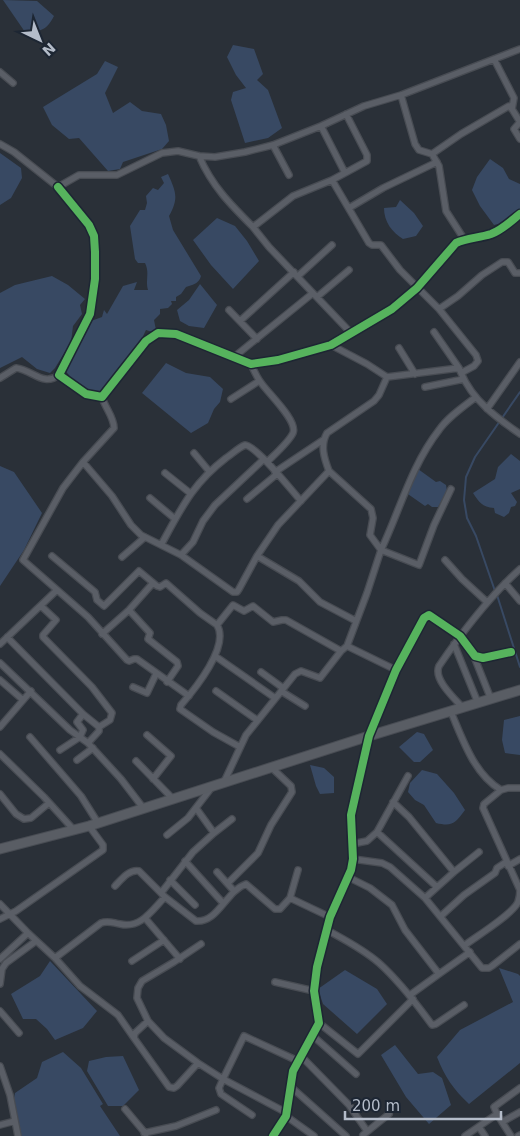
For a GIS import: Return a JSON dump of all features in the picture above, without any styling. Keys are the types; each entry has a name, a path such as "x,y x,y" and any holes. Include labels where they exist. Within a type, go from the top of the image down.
{"main road":[{"path":"0,848 144,809 369,736 520,690"}],"street":[{"path":"58,187 78,175 117,175 162,153 178,151 199,156 226,156 273,144 321,126 364,106 401,95 520,49"},
{"path":"494,59 514,98 512,108 520,122 514,129 520,139"},
{"path":"0,72 13,83"},
{"path":"401,95 415,144 419,150 432,154 437,162 446,211 464,239"},
{"path":"432,154 508,106 512,108"},
{"path":"253,227 293,196 332,180 367,160 367,154 346,114"},
{"path":"321,126 345,173"},
{"path":"0,144 14,152 58,187 89,225 94,236 95,252 95,279 90,314 59,375 54,379 47,380 16,368 0,378"},
{"path":"273,144 289,175"},
{"path":"199,156 207,174 218,191 351,333"},
{"path":"348,208 383,188 437,162"},
{"path":"332,180 369,243 381,245 417,288 439,309 478,358 477,364 461,374 426,387"},
{"path":"102,397 146,341 158,333 176,334 251,364 278,360 331,345 392,309 417,288 456,243 464,239 492,233 508,224 520,214"},
{"path":"240,321 332,245"},
{"path":"439,309 458,296 482,275 502,262 508,262 515,273 520,273"},
{"path":"234,357 349,270"},
{"path":"229,310 257,339"},
{"path":"434,332 476,397 500,421 520,434"},
{"path":"331,345 387,377 415,374 461,374"},
{"path":"399,348 415,374"},
{"path":"487,409 520,362"},
{"path":"181,555 193,542 203,521 215,505 290,438 293,432 294,427 288,416 259,380 251,364"},
{"path":"59,375 86,394 102,397"},
{"path":"247,499 276,473 323,440 330,429 374,401 379,395 387,377"},
{"path":"232,399 259,380"},
{"path":"102,397 113,419 114,428 83,462 63,488 23,559 88,617 127,660 137,659 189,696"},
{"path":"224,782 240,747 257,720 282,689 299,671 320,678 347,646 370,587 381,550 410,478 424,452 444,424 476,397"},
{"path":"323,440 323,453 329,471 371,509 373,518 370,535 381,550 419,565 434,524 451,489"},
{"path":"161,545 190,494 209,471 245,445 250,446 265,461 301,501"},
{"path":"194,453 209,471"},
{"path":"83,462 112,496 131,524 145,538 181,555 235,593 240,589 274,529 329,471"},
{"path":"166,473 190,494"},
{"path":"150,498 175,519"},
{"path":"122,557 145,538"},
{"path":"52,556 95,592 96,600 104,606 139,571 158,587 166,583 200,613 217,625 220,630 220,640 215,656 180,709 213,732 240,747"},
{"path":"257,556 299,581 320,602 356,621"},
{"path":"445,560 488,602"},
{"path":"462,708 438,678 438,666 498,590 520,569"},
{"path":"102,634 129,610 153,583"},
{"path":"505,583 520,601"},
{"path":"0,644 57,590"},
{"path":"217,625 234,605 244,611 253,606 274,622 286,620 341,651"},
{"path":"41,606 56,620 43,637 92,687 112,714 110,720 99,728 91,745 77,760"},
{"path":"129,610 150,633 149,640 177,662 178,666 167,682"},
{"path":"273,1136 287,1115 292,1075 319,1023 314,991 317,967 330,917 348,877 353,859 352,815 369,736 396,670 426,616 432,616 460,636 473,654 491,699"},
{"path":"7,637 99,728"},
{"path":"454,644 478,703"},
{"path":"347,646 396,670"},
{"path":"473,654 483,658 511,652"},
{"path":"215,656 274,698"},
{"path":"0,663 91,745 144,809"},
{"path":"261,672 305,706"},
{"path":"134,687 147,693 156,674"},
{"path":"0,680 23,700"},
{"path":"0,727 31,691"},
{"path":"216,691 257,720"},
{"path":"451,712 476,767 492,784 501,790"},
{"path":"60,750 80,737 83,730 77,722 83,714"},
{"path":"147,735 171,756 153,779"},
{"path":"0,920 103,850 103,845 80,796 30,737"},
{"path":"0,754 73,829"},
{"path":"136,761 173,799"},
{"path":"228,883 258,853 271,825 292,792 291,786 272,768"},
{"path":"352,844 367,841 377,832 408,776"},
{"path":"167,835 184,822 212,787"},
{"path":"465,945 509,912 518,902 520,890 483,808 484,804 501,790 520,788"},
{"path":"0,794 16,814 24,819 31,818 49,803"},
{"path":"393,802 409,818 454,872"},
{"path":"196,808 214,833"},
{"path":"54,958 101,923 108,921 129,926 139,923 163,895 170,880 185,861 214,833 232,819"},
{"path":"377,832 437,887"},
{"path":"425,898 478,852"},
{"path":"353,859 386,864 425,898 482,968 489,968 520,944"},
{"path":"441,916 464,895 495,874 497,868 520,859"},
{"path":"185,861 223,903"},
{"path":"114,886 129,872 136,870 142,873 163,895 196,921 205,921 210,918 234,891 243,885 249,885 272,908 277,910 290,898 298,870"},
{"path":"217,872 234,891"},
{"path":"348,877 370,888 392,905 405,930 439,974"},
{"path":"170,880 195,905"},
{"path":"290,898 330,917"},
{"path":"0,904 80,986 118,1015 163,1080 171,1088 177,1086 198,1063"},
{"path":"145,918 180,959"},
{"path":"327,930 355,945 379,963 411,997 432,1025 464,1005"},
{"path":"0,959 28,933"},
{"path":"132,960 164,940"},
{"path":"0,984 4,965 36,941"},
{"path":"201,944 180,959 142,981 137,998 148,1021 169,1042 198,1063 287,1115 314,1136"},
{"path":"319,1023 358,1054 411,997 470,952"},
{"path":"275,982 314,991"},
{"path":"0,1011 19,1033"},
{"path":"134,1038 135,1033 148,1021"},
{"path":"252,1115 220,1094 219,1088 244,1036 299,1059 349,1105 364,1135 389,1114"},
{"path":"313,1036 356,1074"},
{"path":"0,1066 10,1094 18,1136"},
{"path":"290,1086 346,1136"},
{"path":"512,1136 494,1108 520,1088"},
{"path":"124,1109 146,1134 176,1126 216,1110"},
{"path":"502,1122 520,1112"},
{"path":"465,1136 497,1114"},
{"path":"0,1125 15,1121"},
{"path":"479,1127 485,1136"}],"water":[{"path":"3,0 37,1 54,16 46,27 25,32"},
{"path":"233,45 254,49 263,74 257,80 268,90 282,128 268,138 245,143 231,100 233,92 246,88 236,75 227,57"},
{"path":"105,61 118,67 105,93 113,113 130,102 142,111 161,114 166,125 169,141 162,149 123,162 120,169 108,171 79,138 69,139 52,125 43,107 97,74"},
{"path":"0,153 21,168 22,178 11,198 0,205"},
{"path":"490,159 503,168 509,179 520,184 520,209 502,223 494,225 480,206 472,190 477,177"},
{"path":"168,174 175,195 174,204 169,216 173,230 201,276 200,279 195,284 186,287 176,297 176,301 171,301 172,304 168,308 160,309 160,314 154,320 156,330 152,332 146,330 126,363 101,393 88,391 76,383 64,369 91,321 102,317 104,310 107,314 123,286 137,282 134,290 148,290 145,263 138,263 135,259 130,226 140,210 145,210 146,196 153,188 158,190 164,183 161,177"},
{"path":"400,200 414,213 423,226 416,236 403,239 392,230 387,222 384,208 396,207"},
{"path":"217,218 235,226 259,261 233,289 211,265 193,240"},
{"path":"52,276 68,285 85,299 80,305 82,314 73,326 71,342 50,373 37,369 22,357 0,368 0,293 15,285"},
{"path":"200,284 217,305 204,328 189,326 180,321 177,310 189,300"},
{"path":"166,363 186,373 210,377 223,389 220,402 214,409 208,423 191,433 142,393"},
{"path":"511,454 520,461 520,489 511,493 517,502 504,517 495,513 494,508 481,504 473,493 495,479 498,467"},
{"path":"0,466 14,472 42,513 24,550 0,586"},
{"path":"418,469 436,482 440,481 446,485 447,491 438,507 432,507 428,504 425,506 405,492"},
{"path":"520,716 520,755 505,753 502,740 504,720"},
{"path":"417,732 424,734 433,750 420,762 414,762 399,747"},
{"path":"310,765 324,768 334,777 334,793 320,794"},
{"path":"422,770 437,774 454,793 465,810 453,823 436,823 424,805 415,800 408,792 410,783"},
{"path":"50,961 97,1011 83,1028 55,1040 36,1019 23,1019 11,994 40,976"},
{"path":"499,968 520,976 520,1063 469,1104 450,1082 437,1057 460,1030 513,1002"},
{"path":"345,970 377,989 387,1004 357,1034 323,1004 318,989"},
{"path":"395,1045 418,1074 433,1072 442,1078 451,1105 429,1124 406,1097 381,1055"},
{"path":"63,1052 81,1068 103,1104 100,1106 120,1136 21,1136 14,1098 15,1093 37,1078 42,1062"},
{"path":"123,1056 139,1090 123,1106 108,1106 87,1071 89,1061"}],"waterway":[{"path":"495,591 476,536 467,518 464,500 466,477 475,457 520,392"},
{"path":"497,595 520,667"}],"cycle path":[{"path":"58,187 89,225 94,236 95,252 95,279 90,314 59,375 86,394 102,397 146,341 158,333 176,334 251,364 278,360 331,345 392,309 417,288 456,243 495,232 520,214"},
{"path":"273,1136 286,1116 293,1071 319,1023 314,991 317,967 330,917 351,870 353,859 351,815 369,736 396,670 424,618 429,615 460,636 475,656 483,658 511,652"}]}
